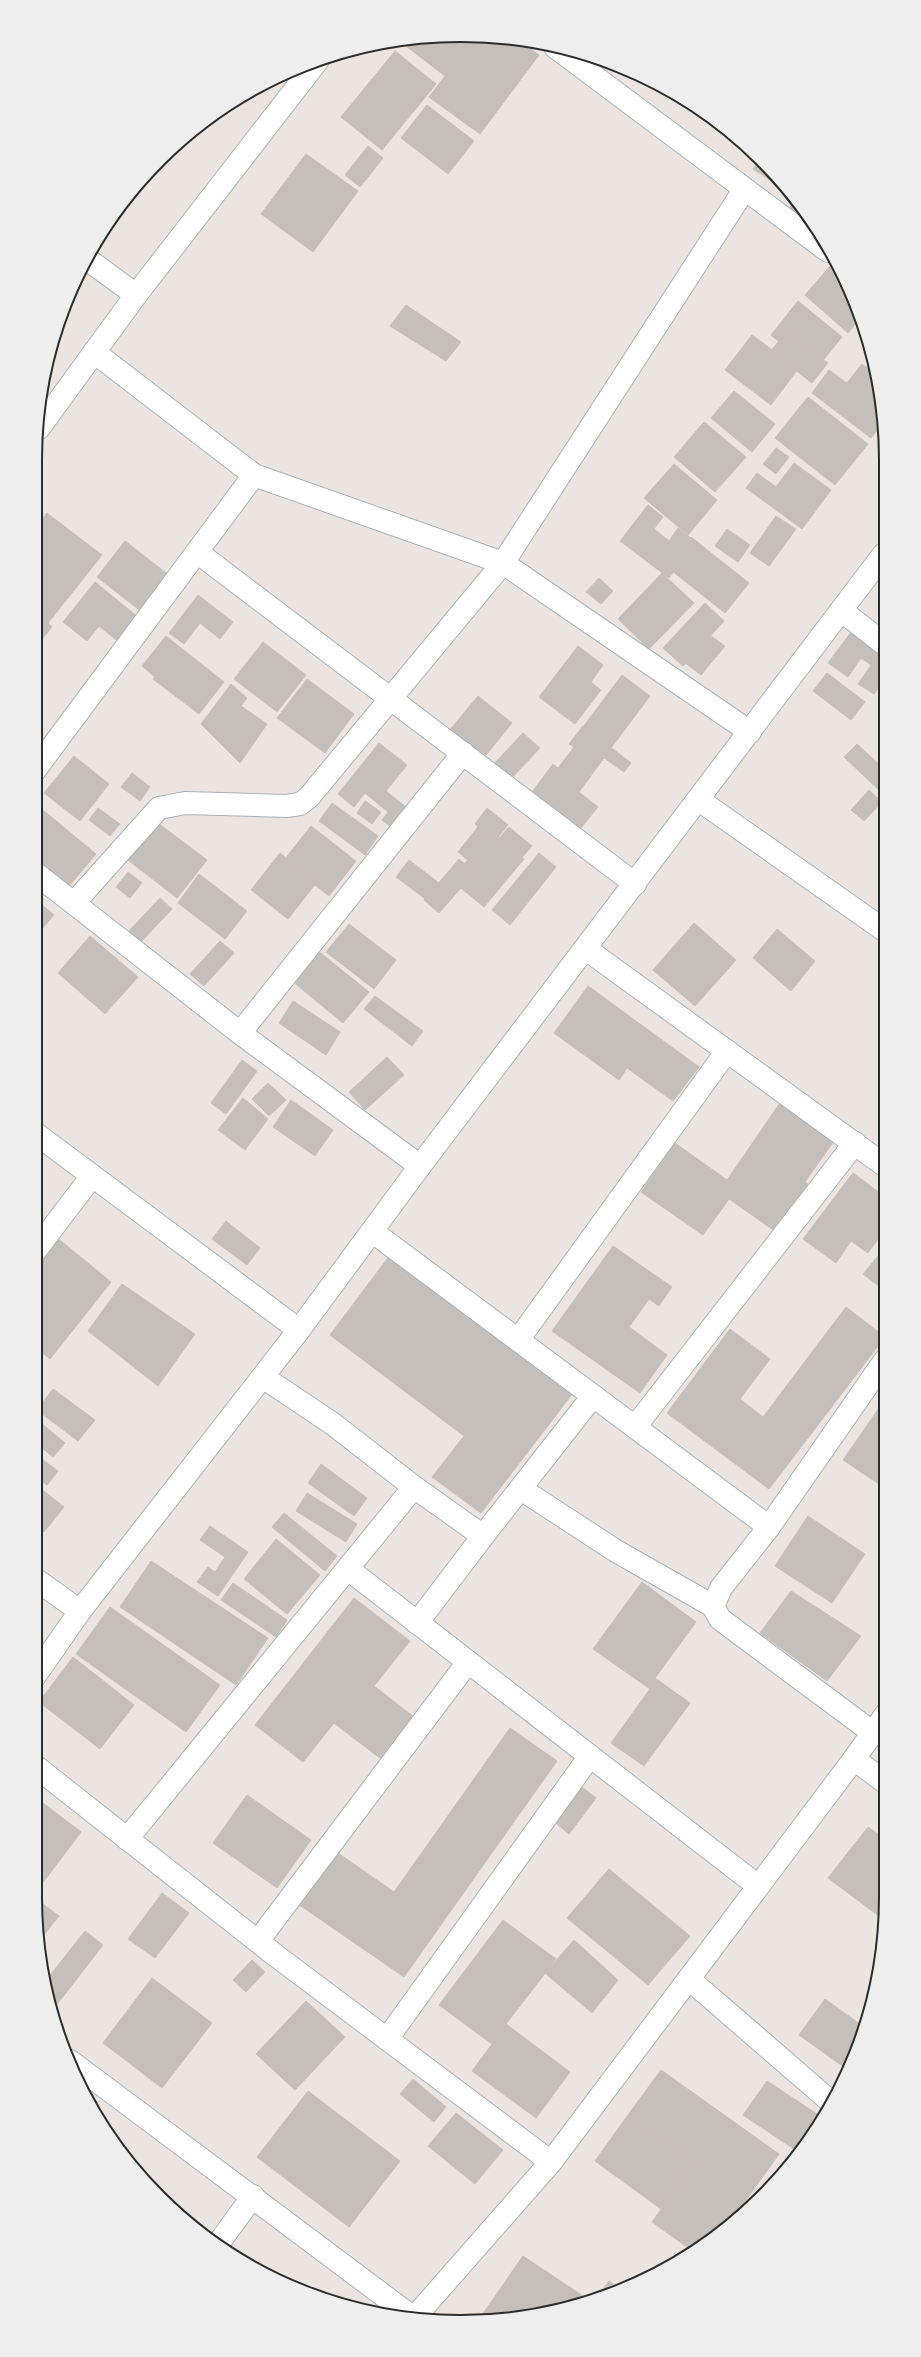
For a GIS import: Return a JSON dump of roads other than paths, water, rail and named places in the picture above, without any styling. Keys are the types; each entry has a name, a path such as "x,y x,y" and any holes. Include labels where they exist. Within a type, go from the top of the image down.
{"street":[{"path":"566,55 744,190 819,244"},
{"path":"44,421 136,295 310,70"},
{"path":"74,904 159,808 185,803 286,806 300,804 309,797 502,563 744,190"},
{"path":"91,263 136,295"},
{"path":"94,352 254,475 502,563 750,732"},
{"path":"42,761 254,475"},
{"path":"197,552 635,884"},
{"path":"42,1666 80,1611 299,1330 373,1232 420,1166 699,800 879,560"},
{"path":"842,611 879,640"},
{"path":"240,1034 463,753"},
{"path":"699,800 879,926"},
{"path":"42,879 240,1034 420,1166"},
{"path":"586,949 879,1161"},
{"path":"518,1340 727,1051"},
{"path":"42,1138 299,1330"},
{"path":"634,1427 855,1143"},
{"path":"42,1241 92,1176"},
{"path":"373,1232 769,1527"},
{"path":"713,1606 720,1588 769,1527 879,1369"},
{"path":"263,1377 333,1424 414,1487 483,1536"},
{"path":"417,1623 483,1536 594,1396"},
{"path":"127,1839 414,1487"},
{"path":"521,1489 616,1551 713,1606 720,1619 872,1732"},
{"path":"348,1569 758,1886"},
{"path":"42,1584 80,1611"},
{"path":"258,1941 468,1662"},
{"path":"419,2312 551,2162 854,1759 879,1723"},
{"path":"387,2039 590,1756"},
{"path":"854,1759 879,1778"},
{"path":"42,1772 258,1941 551,2162"},
{"path":"689,1979 827,2099"},
{"path":"79,2067 253,2196 404,2311"},
{"path":"221,2239 253,2196"}]}
